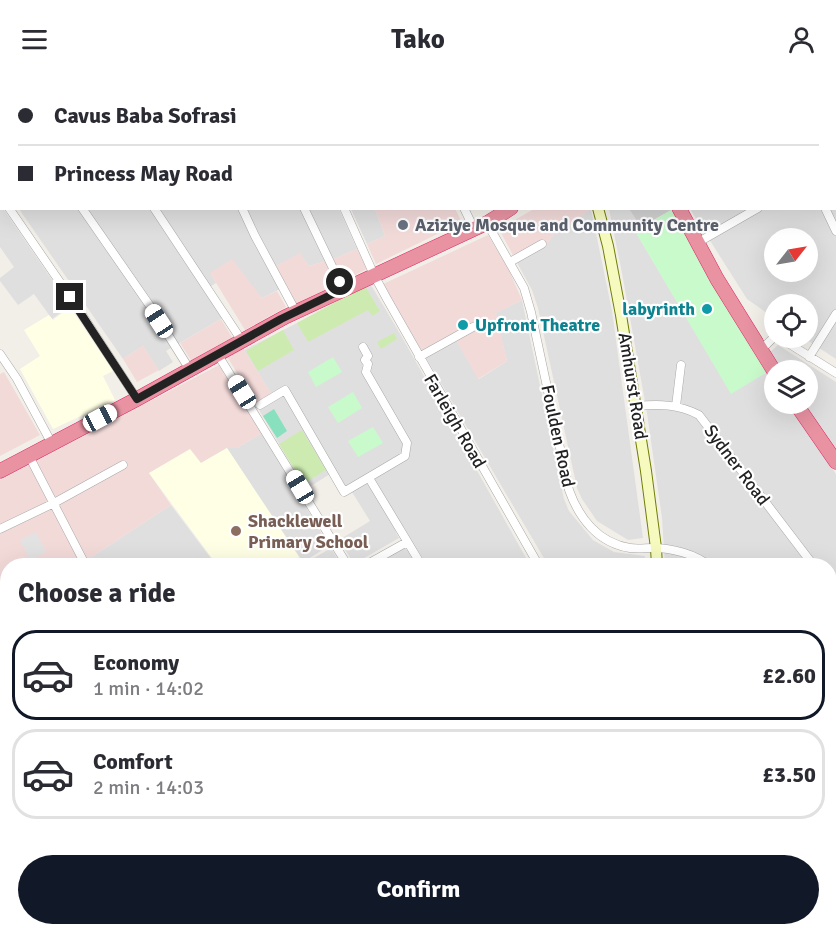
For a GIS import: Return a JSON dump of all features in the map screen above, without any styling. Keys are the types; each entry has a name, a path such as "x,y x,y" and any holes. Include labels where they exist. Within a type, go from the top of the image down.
{"highway":[{"path":"0,471 296,312 480,226 508,210"},
{"path":"680,210 697,243 768,360"},
{"path":"803,414 836,462"}],"street":[{"path":"10,210 137,399"},
{"path":"83,210 150,306 190,370"},
{"path":"155,210 242,341"},
{"path":"243,210 296,312"},
{"path":"305,210 343,289"},
{"name":"Farleigh Road","path":"345,210 374,275 534,558"},
{"name":"Foulden Road","path":"466,210 510,262 524,288 569,490 576,509 585,523 611,541 630,548 656,548 688,554 695,558"},
{"name":"Amhurst Road","path":"599,210 608,246 636,406 657,558"},
{"path":"697,243 755,210"},
{"path":"826,210 836,231"},
{"path":"510,262 542,244"},
{"path":"809,357 836,314"},
{"path":"419,357 473,327"},
{"path":"260,405 285,390 344,492 369,478 405,456 407,443 366,372 368,356 363,347"},
{"path":"795,348 836,373"},
{"path":"0,354 17,379 52,444"},
{"path":"218,355 343,558"},
{"path":"676,406 681,365"},
{"name":"Sydner Road","path":"636,406 654,404 676,406 699,415 808,558"},
{"path":"29,456 82,558"},
{"path":"0,530 123,465"},
{"path":"369,478 417,558"},
{"path":"378,558 407,542"}],"shaded area":[{"path":"0,210 4,210 70,306 52,319 34,294 18,305 0,281 0,278 14,267 0,247"},
{"path":"20,210 243,210 282,288 262,298 211,274 216,283 208,288 226,316 166,351 173,362 159,371 143,346 123,359"},
{"path":"247,210 339,210 357,249 309,266 300,254 276,266"},
{"path":"351,210 375,210 385,236 367,244"},
{"path":"375,210 456,210 462,222 376,264 367,244 385,236"},
{"path":"532,210 590,210 553,235 547,244 516,261 499,229"},
{"path":"591,210 612,311 643,538 628,540 597,521 577,488 538,308 532,290 516,261 547,244 553,235"},
{"path":"609,210 630,210 641,227 635,231 731,393 764,374 764,414 796,414 836,474 836,558 665,558 662,518 647,413"},
{"path":"630,210 671,210 641,227"},
{"path":"691,210 836,210 836,359 818,347 818,294 764,294 764,311 747,299"},
{"path":"488,235 507,266 522,300 496,313 507,361 478,379 455,338 425,356 381,285"},
{"path":"357,249 367,269 297,305 276,266 300,253 309,266"},
{"path":"232,259 262,298 277,291 286,307 245,330 210,273"},
{"path":"371,285 526,558 423,558 403,526 395,531 399,538 364,558 350,558 339,540 370,521 352,492 344,497 330,474 306,489 256,405 272,395 244,350"},
{"path":"522,300 564,499 569,511 593,540 614,552 645,556 645,558 544,558 425,356 455,338 479,379 507,361 495,313"},
{"path":"70,307 113,371 103,376 115,400 53,429 20,369 40,356 24,330 49,315 53,320"},
{"path":"221,319 233,339 192,362 180,343"},
{"path":"143,346 159,370 137,382 123,359"},
{"path":"243,348 272,395 256,405 228,358"},
{"path":"775,348 783,348 802,360 774,360 769,353"},
{"path":"219,365 262,433 237,448 227,448 201,463 149,473 171,505 90,558 0,558 0,480"},
{"path":"818,371 836,382 836,448 812,414 818,414"},
{"path":"4,372 40,435 0,456 0,374"},
{"path":"262,433 329,546 310,558 300,558 227,448 237,448"},
{"name":"Shacklewell Primary School","path":"227,448 299,557 212,558 149,473 190,449 201,463"},
{"path":"171,505 211,558 90,558"},
{"path":"36,532 46,552 29,558 20,540"},
{"path":"404,546 412,558 384,558"},
{"path":"331,548 337,558 314,558"}],"green space":[{"path":"671,210 674,210 764,367 764,374 731,394 635,231"},
{"path":"365,286 380,311 372,316 368,310 308,342 297,323"},
{"path":"283,330 294,350 258,371 246,351"},
{"path":"394,333 397,339 381,349 377,342"},
{"path":"333,357 342,372 316,387 308,372"},
{"path":"353,392 362,408 338,423 328,407"},
{"path":"274,409 287,431 277,438 263,416"},
{"path":"373,427 383,443 358,457 348,441"},
{"path":"302,430 326,470 303,484 279,444"}],"place":[{"name":"Aziziye Mosque and Community Centre","path":"403,225"},
{"name":"labyrinth","path":"707,309"},
{"name":"Upfront Theatre","path":"463,325"},
{"name":"Shacklewell Primary School","path":"236,531"}],"route":[{"path":"70,297 137,399 281,319 343,289 340,282"}]}
